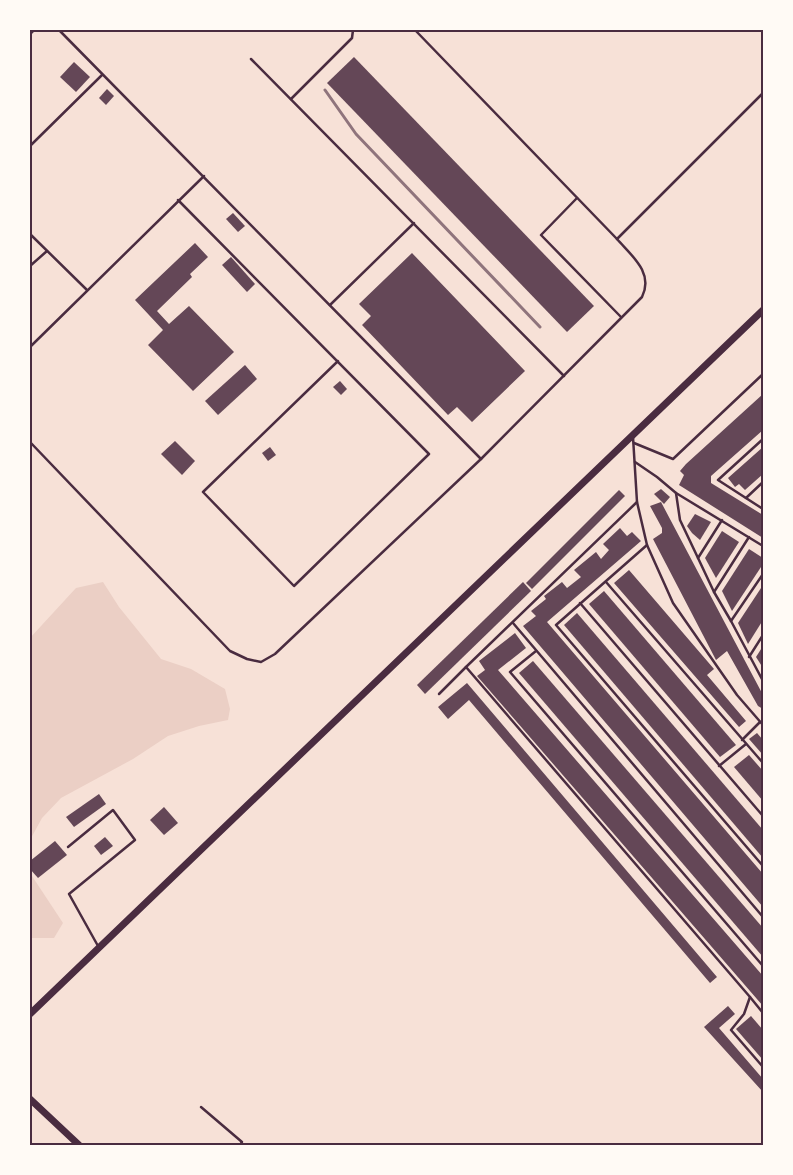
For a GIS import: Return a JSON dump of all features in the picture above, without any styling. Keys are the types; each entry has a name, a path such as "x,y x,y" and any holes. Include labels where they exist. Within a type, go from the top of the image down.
{"street":[{"path":"30,1014 634,439 763,310"},
{"path":"30,1099 80,1145"}],"lane":[{"path":"30,34 34,30"},
{"path":"59,30 480,459"},
{"path":"291,99 352,38 354,30"},
{"path":"30,442 230,651 261,662 275,654 480,459 642,297 646,290 646,277 636,261 415,30"},
{"path":"251,59 564,376"},
{"path":"30,146 103,75"},
{"path":"617,239 763,93"},
{"path":"30,347 204,176"},
{"path":"577,198 542,235 622,318"},
{"path":"178,200 338,361 430,454 294,586 203,492 338,361"},
{"path":"330,305 414,223"},
{"path":"30,234 88,290"},
{"path":"30,266 47,251"},
{"path":"742,740 762,723 737,694 673,603 647,545 637,502 634,439 674,459 763,374"},
{"path":"763,439 718,480 763,509"},
{"path":"635,462 676,493 763,546"},
{"path":"746,498 763,482"},
{"path":"676,493 680,520 714,592 763,681"},
{"path":"439,694 637,502"},
{"path":"698,558 722,520"},
{"path":"714,592 749,537"},
{"path":"647,545 556,625 763,866"},
{"path":"731,621 763,574"},
{"path":"606,582 763,763"},
{"path":"580,603 763,816"},
{"path":"513,623 763,917"},
{"path":"749,657 763,635"},
{"path":"536,651 510,672 763,966"},
{"path":"466,667 763,1013"},
{"path":"719,766 746,744"},
{"path":"68,847 113,810 135,840 69,894 99,948"},
{"path":"750,997 744,1014 731,1030 763,1067"},
{"path":"201,1107 242,1142 240,1145"}],"shaded area":[{"path":"103,582 119,607 161,659 191,669 225,689 230,709 228,720 199,726 168,736 133,759 61,798 42,818 30,840 30,638 76,588"},
{"path":"30,873 63,923 54,938 30,938"}],"building":[{"path":"354,57 594,306 567,332 327,83"},
{"path":"74,62 90,77 76,92 60,77"},
{"path":"107,89 114,96 106,105 99,98"},
{"path":"233,213 245,226 238,232 226,219"},
{"path":"195,243 208,257 190,274 192,277 157,311 169,324 189,306 234,352 193,391 148,345 163,330 135,300"},
{"path":"412,253 525,371 472,422 457,407 448,415 362,325 371,316 359,304"},
{"path":"231,257 255,284 247,292 222,265"},
{"path":"245,365 257,379 218,415 205,401"},
{"path":"340,381 347,389 341,395 333,387"},
{"path":"763,394 763,430 711,476 711,483 763,515 763,538 679,485 684,475 680,471 686,464"},
{"path":"175,441 195,461 182,475 161,454"},
{"path":"270,447 276,455 268,461 262,453"},
{"path":"763,447 763,474 745,490 739,484 735,487 728,478"},
{"path":"661,489 670,497 664,504 654,494"},
{"path":"619,490 625,496 532,589 526,583"},
{"path":"661,502 763,695 763,709 758,706 727,651 716,660 653,539 662,533 662,528 650,506"},
{"path":"695,514 711,522 700,540 687,526"},
{"path":"620,528 627,536 632,532 641,541 547,622 763,874 763,907 523,626 536,616 531,611 546,599 544,596 562,582 567,588 581,577 574,570 596,552 601,559 609,550 603,544"},
{"path":"722,531 739,542 716,578 705,558"},
{"path":"749,549 763,558 763,564 732,611 722,591"},
{"path":"629,570 714,669 707,675 746,721 739,727 614,583"},
{"path":"523,582 531,591 425,694 417,685"},
{"path":"763,585 763,620 748,644 738,623"},
{"path":"604,591 736,745 720,757 589,604"},
{"path":"577,613 763,830 763,858 564,625"},
{"path":"515,633 526,648 498,670 763,976 763,1006 477,676 485,670 479,661"},
{"path":"763,646 763,668 756,657"},
{"path":"533,661 763,928 763,957 519,673"},
{"path":"467,683 717,977 710,983 469,700 448,719 438,707"},
{"path":"757,733 763,740 763,755 749,739"},
{"path":"749,755 763,771 763,801 734,767"},
{"path":"99,794 106,804 74,827 66,817"},
{"path":"164,807 178,823 164,835 150,820"},
{"path":"105,837 113,846 101,855 94,846"},
{"path":"55,841 67,855 38,878 30,869 30,861"},
{"path":"728,1006 735,1014 719,1028 763,1079 763,1092 704,1027"},
{"path":"751,1016 763,1030 763,1060 736,1029"}],"railway":[{"path":"325,90 356,134 540,327"}]}
